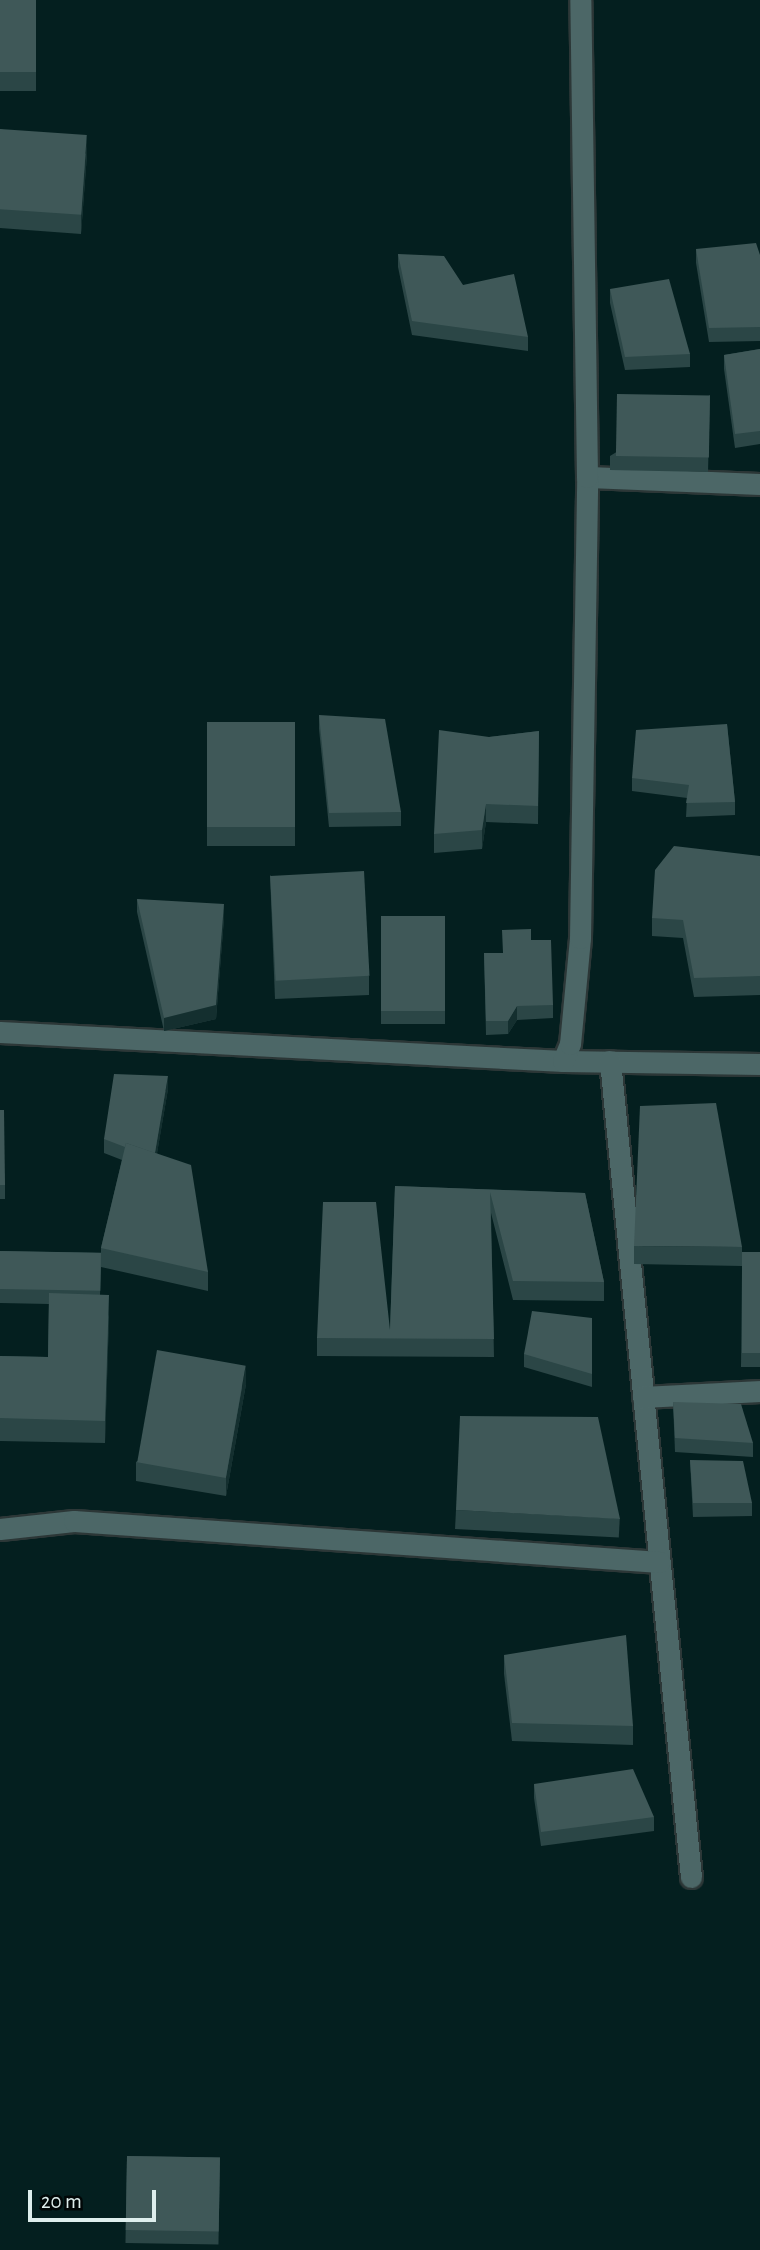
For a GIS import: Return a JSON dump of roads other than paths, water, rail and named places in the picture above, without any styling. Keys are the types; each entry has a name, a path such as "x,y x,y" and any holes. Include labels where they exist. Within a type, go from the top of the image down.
{"street":[{"path":"564,1061 570,1044 580,938 587,477 580,0"},
{"path":"587,477 760,484"},
{"path":"0,1032 564,1061 760,1064"},
{"path":"610,1061 691,1877"},
{"path":"643,1396 760,1391"},
{"path":"0,1529 74,1521 660,1562"}]}
